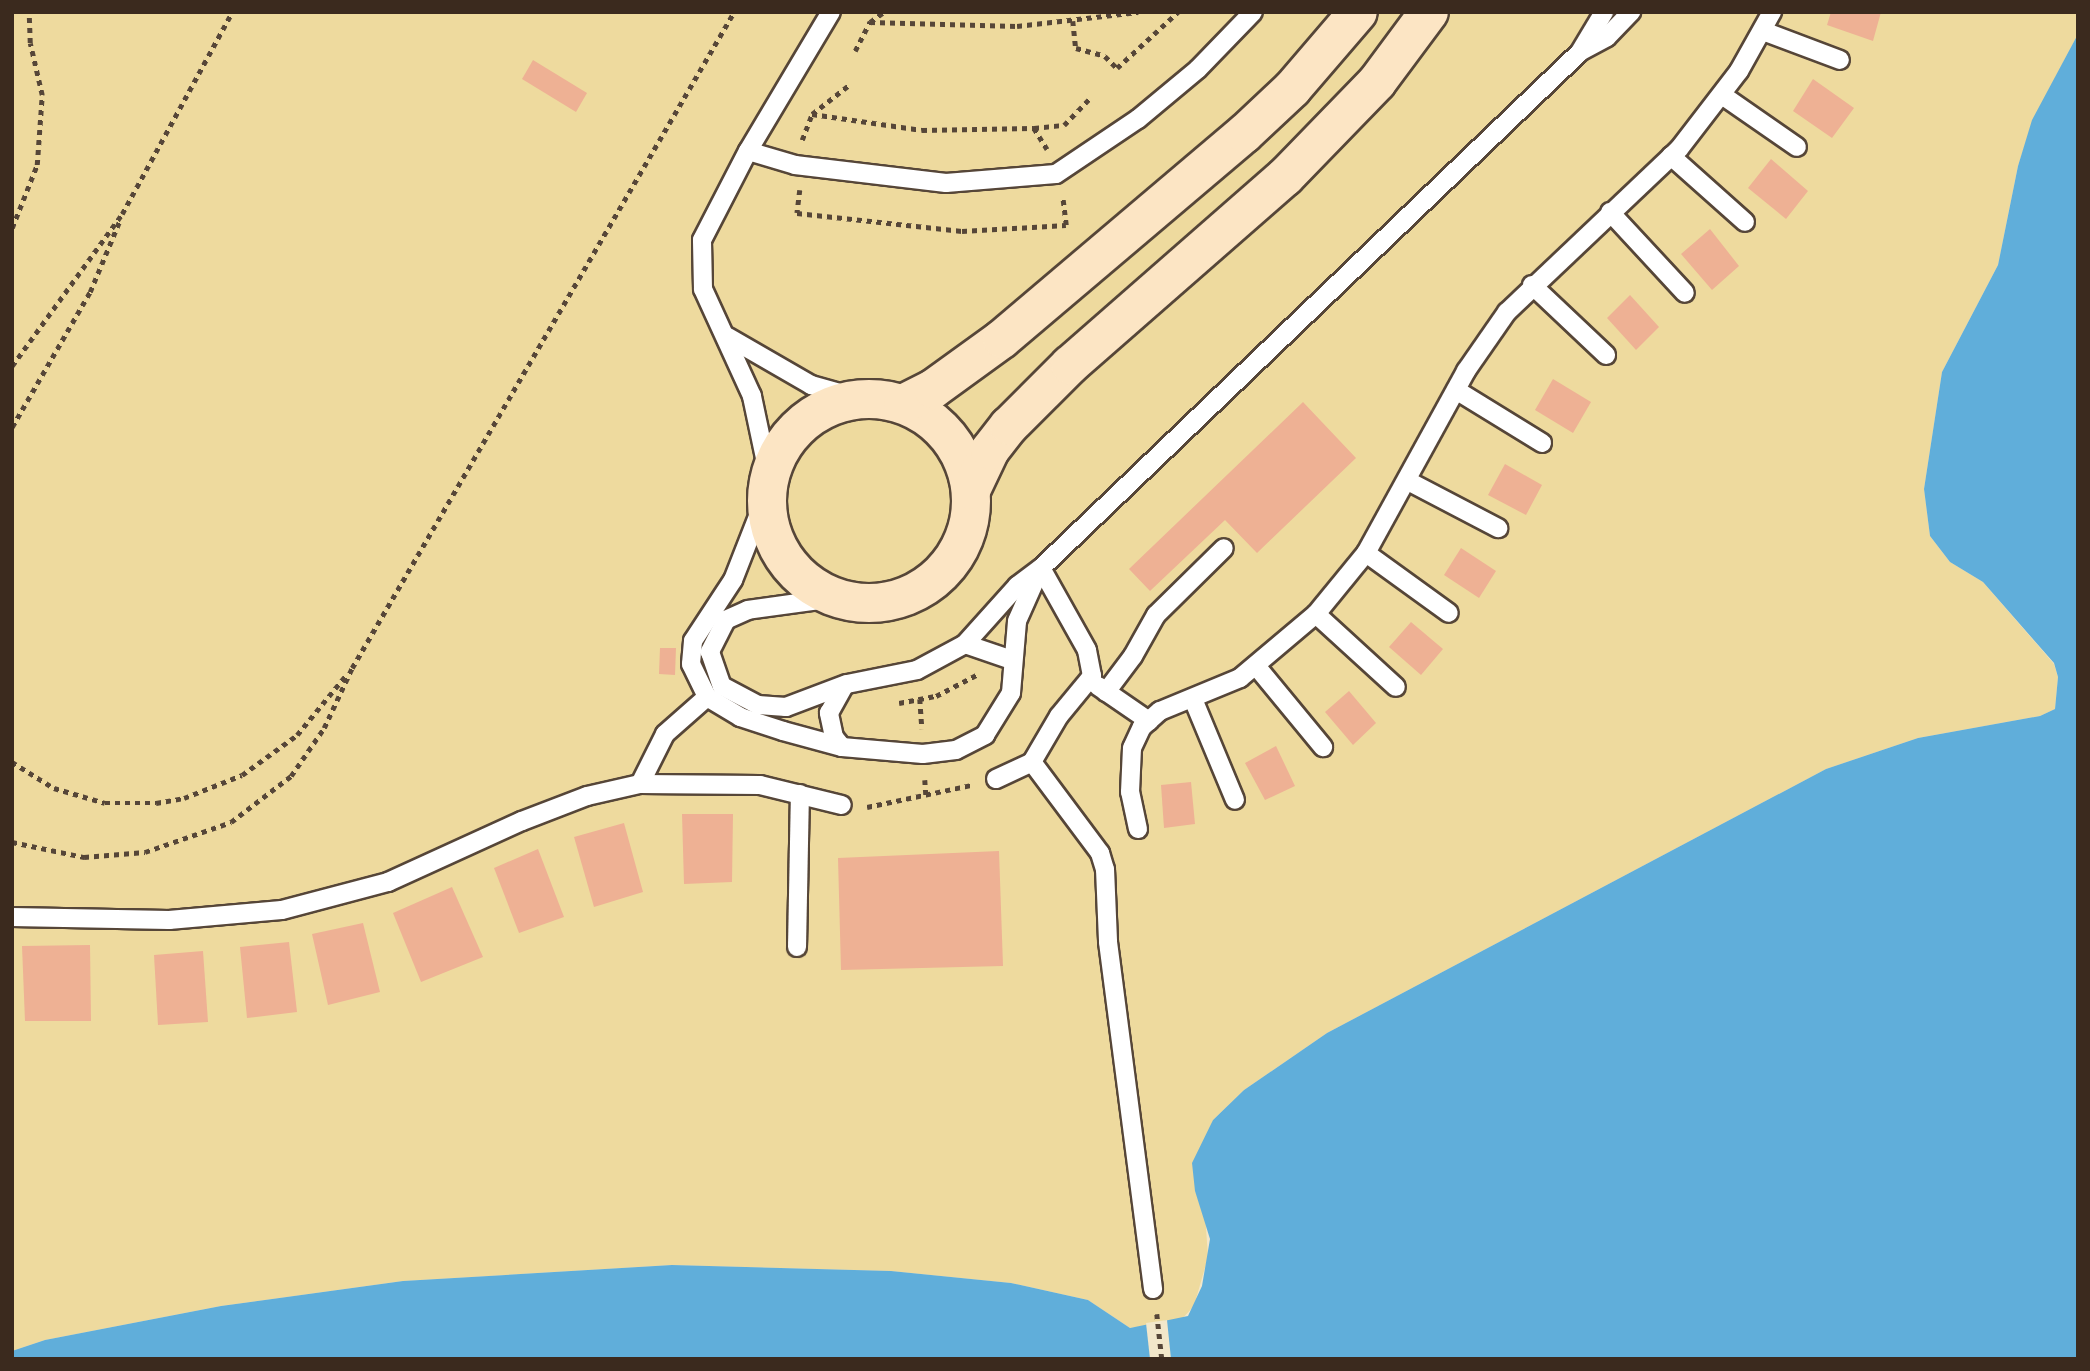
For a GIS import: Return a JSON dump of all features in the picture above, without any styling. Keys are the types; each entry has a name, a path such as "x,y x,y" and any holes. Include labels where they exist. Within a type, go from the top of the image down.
{"main road":[{"path":"903,404 933,389 1002,339 1234,143 1292,89 1358,12"},
{"path":"971,491 966,468 942,429 903,404 858,398 837,403 801,423 776,457 767,487 771,533 789,566 802,579 834,598 856,603 902,599 941,575 965,536 971,491 990,450 1009,426 1070,365 1285,177 1377,82 1429,12"}],"lane":[{"path":"831,12 748,151 710,221 700,257 703,289 728,337 752,396 767,487 733,580 693,640 694,676 707,697 740,718 842,747 923,754 971,744 985,735 1004,709 1011,693 1017,621 1041,568"},
{"path":"748,151 795,165 946,183 1056,174 1138,119 1198,69 1253,12"},
{"path":"1580,52 1604,12"},
{"path":"834,598 736,613 718,629 711,664 722,686 758,705 800,703 847,684 917,670 965,644 1017,586 1041,568 1580,52 1607,37 1631,12"},
{"path":"1138,829 1130,792 1132,748 1149,721 1257,667 1316,614 1366,554 1486,340 1532,285 1671,156 1722,95 1772,12"},
{"path":"1763,31 1840,60"},
{"path":"1722,95 1797,147"},
{"path":"1671,156 1745,222"},
{"path":"1610,212 1685,293"},
{"path":"1532,285 1606,355"},
{"path":"728,337 811,385 858,398"},
{"path":"1456,390 1542,443"},
{"path":"1408,481 1498,528"},
{"path":"1106,692 1133,656 1156,615 1224,548"},
{"path":"1366,554 1449,612"},
{"path":"996,779 1032,762 1059,716 1089,681 1092,670 1087,650 1041,568"},
{"path":"1316,614 1396,687"},
{"path":"965,644 1012,660"},
{"path":"1257,667 1323,747"},
{"path":"1089,681 1149,721"},
{"path":"842,747 834,737 829,713 832,701 847,684"},
{"path":"640,784 665,734 707,697"},
{"path":"1193,699 1236,800"},
{"path":"1032,762 1096,847 1105,869 1108,942 1153,1289"},
{"path":"12,917 169,920 282,910 388,882 522,821 587,796 640,784 760,785 842,804"},
{"path":"797,947 800,794"}],"path":[{"path":"12,228 37,165 42,95 30,43 29,12"},
{"path":"12,427 90,292 122,214 232,12"},
{"path":"12,842 54,853 115,856 175,845 232,822 291,776 306,756 352,668 734,12"},
{"path":"855,51 870,22 884,12"},
{"path":"870,22 949,27 1073,21 1138,12"},
{"path":"1073,21 1076,48 1105,56 1117,68 1178,12"},
{"path":"800,144 812,114 849,85"},
{"path":"812,114 922,130 1034,128 1064,125 1091,97"},
{"path":"1034,128 1051,156"},
{"path":"790,183 800,186 797,213 962,231 1066,225 1062,192"},
{"path":"12,366 122,214"},
{"path":"12,762 54,788 105,803 156,803 184,798 242,775 297,735 352,668"},
{"path":"842,804 867,807 996,779"},
{"path":"1153,1289 1162,1359"}],"sand":[{"path":"12,12 2078,12 2078,34 2033,120 2018,166 1998,265 1942,372 1924,489 1930,536 1950,562 1983,582 2054,664 2058,677 2055,709 2040,716 1918,738 1826,769 1327,1033 1244,1090 1213,1120 1195,1191 1205,1213 1208,1257 1194,1306 1180,1321 1130,1328 1088,1300 1011,1283 891,1271 672,1265 403,1281 221,1306 45,1340 12,1351"}],"water":[{"path":"2078,34 2078,1359 12,1359 12,1351 45,1340 221,1306 403,1281 672,1265 891,1271 1011,1283 1088,1300 1130,1328 1188,1316 1202,1286 1210,1239 1195,1191 1192,1163 1213,1120 1244,1090 1327,1033 1826,769 1918,738 2040,716 2055,709 2058,677 2054,663 1983,582 1950,562 1930,536 1924,489 1942,372 1998,265 2018,166 2032,120"}],"pier":[{"path":"1167,1320 1171,1359 1150,1359 1146,1323"}],"building":[{"path":"1831,12 1881,12 1873,41 1827,25"},
{"path":"533,60 587,93 576,112 522,79"},
{"path":"1813,79 1854,108 1832,138 1793,111"},
{"path":"1771,159 1808,191 1786,219 1748,188"},
{"path":"1710,229 1739,266 1712,290 1681,254"},
{"path":"1630,295 1659,327 1636,350 1607,318"},
{"path":"1553,379 1591,402 1573,433 1535,410"},
{"path":"1303,402 1356,458 1257,553 1225,520 1150,591 1129,569"},
{"path":"1505,464 1542,485 1526,515 1488,495"},
{"path":"1461,548 1496,571 1479,598 1444,575"},
{"path":"1411,622 1443,649 1421,675 1389,647"},
{"path":"660,648 676,648 675,675 659,674"},
{"path":"1349,691 1376,723 1353,745 1325,712"},
{"path":"1276,746 1295,786 1265,800 1245,763"},
{"path":"1191,782 1195,824 1164,828 1161,785"},
{"path":"682,814 733,814 732,882 684,884"},
{"path":"624,823 643,892 594,907 574,837"},
{"path":"538,849 564,917 519,933 494,868"},
{"path":"999,851 1003,966 841,970 838,858"},
{"path":"452,887 483,957 421,982 393,913"},
{"path":"363,923 380,992 328,1005 312,934"},
{"path":"289,942 297,1012 247,1018 240,947"},
{"path":"90,945 91,1021 25,1021 22,946"},
{"path":"203,951 208,1022 158,1025 154,955"}]}
